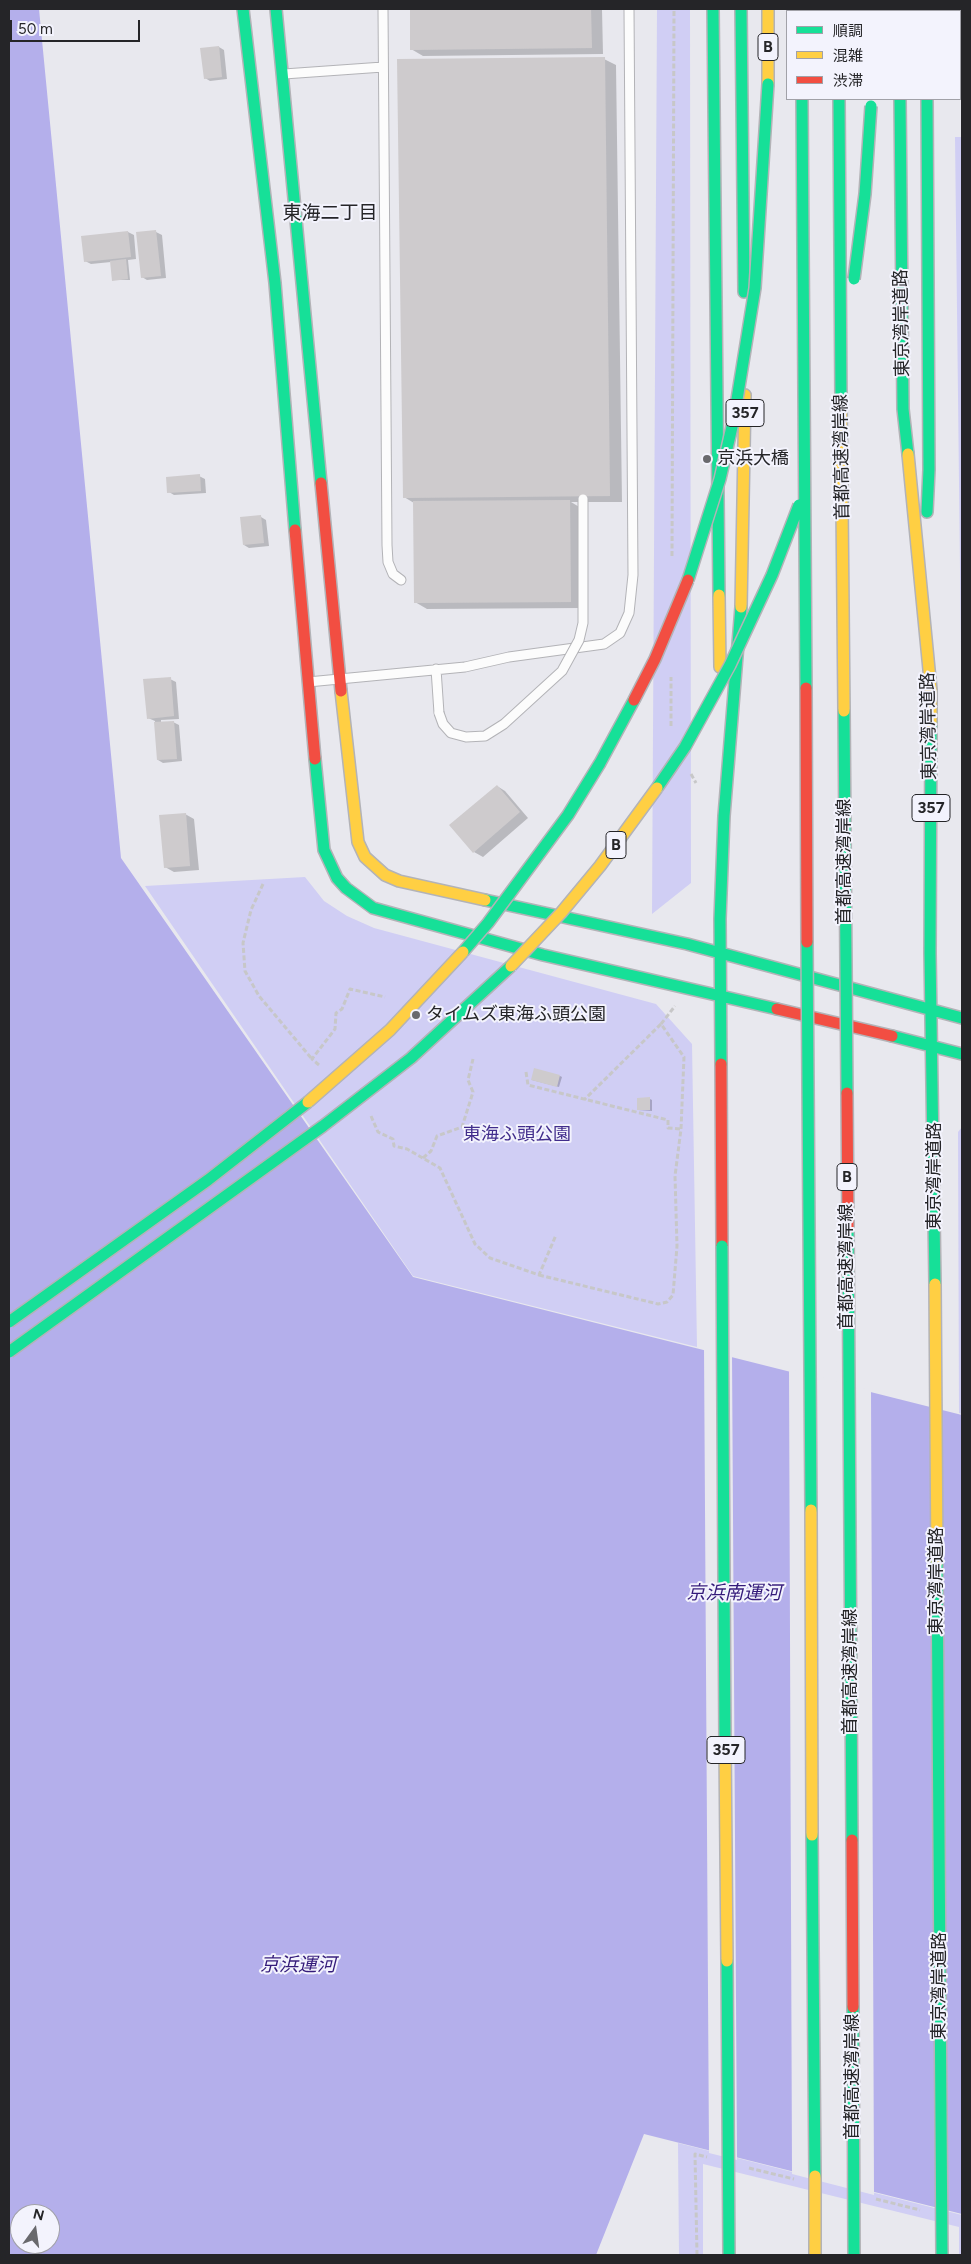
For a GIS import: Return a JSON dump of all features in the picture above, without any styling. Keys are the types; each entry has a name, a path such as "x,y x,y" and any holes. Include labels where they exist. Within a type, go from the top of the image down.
{"main road":[{"path":"244,9 275,283 307,682 324,850 336,878 373,908 401,917 543,955 932,1045 962,1054"},
{"path":"276,9 340,680 358,842 365,857 385,875 399,881 720,952 962,1018"},
{"name":"357","path":"714,9 718,569 724,816"},
{"name":"357","path":"729,2255 720,952 724,816 741,602 745,451 741,9"},
{"name":"B","path":"9,1322 222,1168 305,1105 390,1030 442,976 488,922 531,867 600,763 652,667 680,601 701,543 734,418 754,298 761,224 768,84 768,9"},
{"name":"首都高速湾岸線","path":"802,100 815,2255"},
{"name":"首都高速湾岸線","path":"839,100 854,2255"},
{"path":"828,409 853,291 865,194 871,100"},
{"name":"東京湾岸道路","path":"900,100 903,408 931,690 942,2255"},
{"name":"357","path":"921,604 929,470 927,100"},
{"name":"B","path":"9,1352 323,1126 411,1058 511,966 561,913 618,843 685,747 730,665 772,575 816,454"}],"lane":[{"path":"383,9 388,562 393,574 401,580"},
{"path":"307,682 465,667 509,657 604,644 620,633 629,613 633,576 629,9"},
{"path":"282,74 383,67"},
{"path":"436,669 439,713 443,724 451,733 466,737 484,736 504,724 562,671 579,640 583,623 583,498"}],"path":[{"path":"672,557 674,9"},
{"path":"670,736 671,667"},
{"path":"688,768 696,783"},
{"path":"263,884 251,910 243,943 245,971 259,996 312,1059 325,1070"},
{"path":"312,1059 335,1029 336,1014 342,1009 350,989 385,997"},
{"path":"584,1100 662,1024 676,1004"},
{"path":"369,1110 378,1132 393,1139 394,1146 407,1149 440,1168 475,1244 490,1258 539,1275 658,1304 667,1302 673,1295 677,1246 675,1176 681,1129 684,1057 662,1024"},
{"path":"423,1158 431,1151 437,1136 462,1127 473,1092 468,1080 473,1058"},
{"path":"526,1072 528,1085 668,1120 668,1128 681,1129"},
{"path":"539,1275 556,1235"},
{"path":"697,2240 698,2255"}],"green space":[{"path":"657,9 690,9 691,883 652,914"},
{"path":"955,137 962,137 962,742"},
{"name":"東海ふ頭公園","path":"305,877 324,901 347,916 374,928 656,1004 692,1044 697,1347 413,1276 145,886"},
{"path":"962,1127 962,1414 959,1413 958,1132"},
{"path":"678,2143 962,2215 962,2255 959,2255 959,2227 703,2164 703,2255 679,2255"}],"water":[{"name":"京浜運河","path":"9,9 39,9 121,858 413,1277 962,1415 962,2214 644,2134 596,2255 9,2255"}],"pier":[{"path":"704,1348 732,1355 737,2160 709,2153"},
{"path":"789,1369 871,1390 874,2195 792,2174"}],"building":[{"path":"410,9 591,9 592,48 410,50"},
{"path":"219,46 222,77 204,79 200,48"},
{"path":"605,57 610,496 403,498 397,59"},
{"path":"156,230 161,276 141,278 136,232"},
{"path":"128,231 131,257 84,262 81,236"},
{"path":"126,259 128,279 112,281 110,261"},
{"path":"200,474 201,491 167,493 166,477"},
{"path":"570,500 571,602 414,603 413,501"},
{"path":"261,515 264,543 243,545 240,517"},
{"path":"171,677 174,716 147,719 143,679"},
{"path":"174,721 177,759 157,760 154,722"},
{"path":"497,785 520,812 473,853 449,825"},
{"path":"186,813 190,866 164,868 159,815"},
{"path":"534,1068 560,1075 557,1087 531,1080"},
{"path":"650,1097 650,1110 637,1110 637,1098"}],"traffic: fast":[{"path":"243,9 275,283 295,530"},
{"path":"276,9 321,483"},
{"path":"713,9 719,595"},
{"path":"741,9 744,292"},
{"path":"688,580 720,479 734,418 755,288 768,84"},
{"path":"802,100 806,688"},
{"path":"839,100 841,402"},
{"path":"900,100 903,409 908,454"},
{"path":"927,100 929,470 927,512"},
{"path":"854,279 865,194 871,106"},
{"path":"657,788 685,747 730,665 772,575 799,505"},
{"path":"721,1064 720,919 724,816 741,607"},
{"path":"463,952 488,923 568,815 600,763 634,700"},
{"path":"844,711 847,1093"},
{"path":"931,723 930,953 935,1284"},
{"path":"315,759 324,850 337,878 346,888 373,908 543,955 777,1009"},
{"path":"485,900 687,944 962,1018"},
{"path":"807,942 811,1510"},
{"path":"9,1352 323,1126 411,1058 511,966"},
{"path":"892,1036 962,1054"},
{"path":"9,1322 208,1180 308,1102"},
{"path":"848,1229 852,1840"},
{"path":"722,1246 725,1745"},
{"path":"937,1562 942,2255"},
{"path":"812,1835 815,2176"},
{"path":"727,1961 729,2255"},
{"path":"853,2007 854,2255"}],"traffic: slow":[{"path":"768,9 768,84"},
{"path":"741,607 745,395"},
{"path":"841,402 844,711"},
{"path":"908,454 931,690 931,723"},
{"path":"719,595 720,667"},
{"path":"341,691 358,842 365,857 385,875 399,881 485,900"},
{"path":"511,966 561,913 600,866 657,788"},
{"path":"308,1102 390,1030 463,952"},
{"path":"935,1284 937,1562"},
{"path":"811,1510 812,1835"},
{"path":"725,1745 727,1961"},
{"path":"815,2176 815,2255"}],"traffic: jam":[{"path":"321,483 341,691"},
{"path":"295,530 315,759"},
{"path":"634,700 655,659 688,580"},
{"path":"806,688 807,942"},
{"path":"777,1009 892,1036"},
{"path":"721,1064 722,1246"},
{"path":"847,1093 848,1229"},
{"path":"852,1840 853,2007"}],"place":[{"name":"京浜大橋","path":"707,459"},
{"name":"タイムズ東海ふ頭公園","path":"416,1015"}],"district":[{"name":"東海二丁目","path":"330,213"}],"water label":[{"name":"京浜南運河","path":"734,1593"}]}
